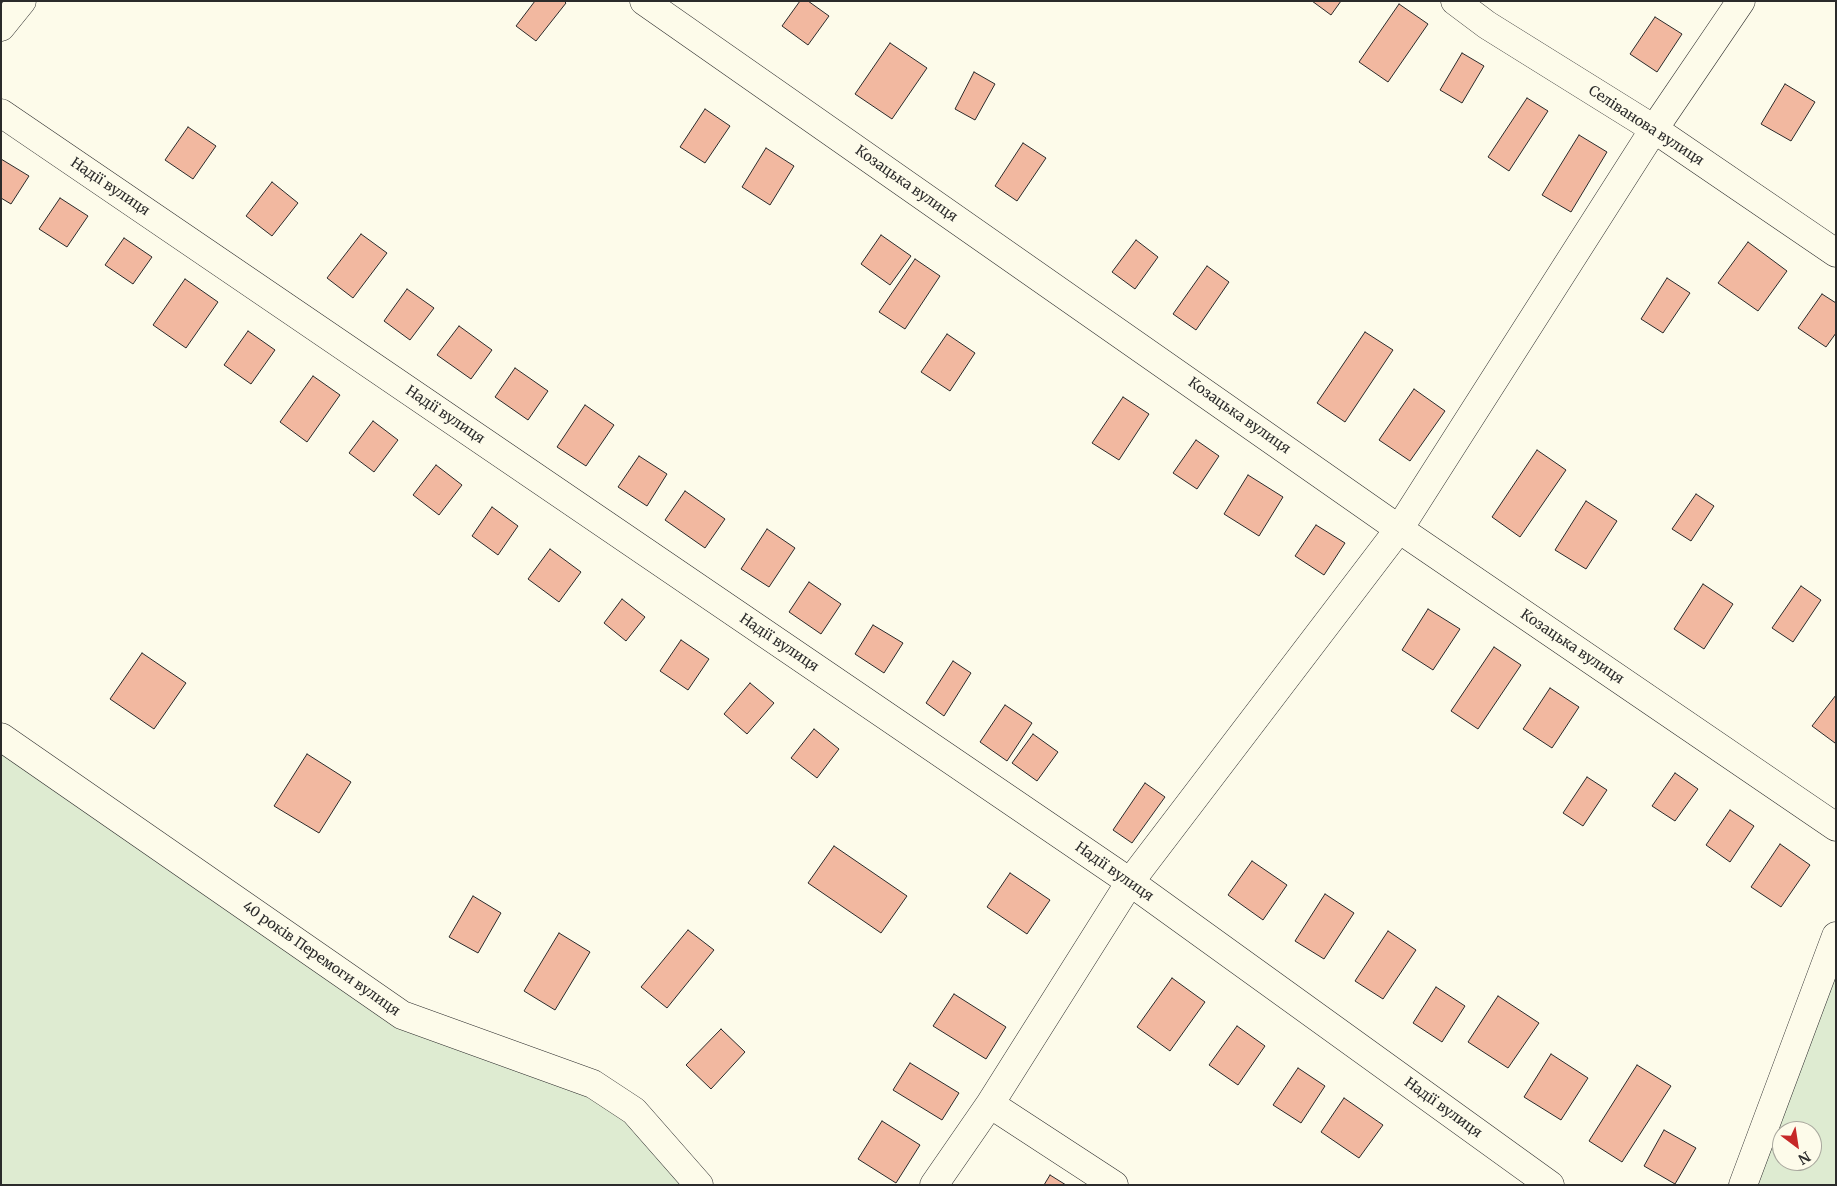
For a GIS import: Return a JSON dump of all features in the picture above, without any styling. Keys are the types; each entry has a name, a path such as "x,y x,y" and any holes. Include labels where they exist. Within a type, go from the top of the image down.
{"street":[{"path":"1,27 22,1"},
{"name":"Козацька вулиця","path":"644,1 1400,529 1836,827"},
{"name":"Селіванова вулиця","path":"1455,1 1654,129 1836,253"},
{"path":"934,1185 990,1104 1130,882 1400,529 1654,129 1741,1"},
{"name":"Надії вулиця","path":"1,113 1130,882 1550,1185"},
{"name":"40 років Перемоги вулиця","path":"1,737 402,1015 594,1084 634,1110 699,1185"},
{"path":"1743,1185 1836,936"},
{"path":"990,1104 1114,1185"}],"green space":[{"path":"1,737 402,1015 593,1084 699,1185 1,1185"},
{"path":"1836,936 1836,1185 1743,1185"}],"building":[{"path":"535,1 564,1 566,3 536,41 516,26"},
{"path":"800,1 808,1 829,16 808,45 782,26"},
{"path":"1312,1 1341,1 1331,15"},
{"path":"1399,4 1428,24 1388,82 1359,62"},
{"path":"1655,17 1682,34 1657,72 1630,54"},
{"path":"890,43 927,68 892,119 855,94"},
{"path":"1462,53 1484,66 1462,103 1440,90"},
{"path":"974,72 995,84 975,120 955,109"},
{"path":"1785,84 1815,102 1791,141 1761,124"},
{"path":"1527,98 1548,111 1509,171 1488,157"},
{"path":"705,109 730,126 705,163 680,147"},
{"path":"188,127 216,146 193,179 165,160"},
{"path":"1579,135 1607,152 1571,212 1542,195"},
{"path":"1023,143 1046,158 1017,201 995,186"},
{"path":"766,148 794,166 770,205 742,187"},
{"path":"1,159 29,176 11,204 1,198"},
{"path":"272,182 298,203 272,236 246,216"},
{"path":"60,198 88,216 67,247 39,229"},
{"path":"361,234 387,253 353,298 327,278"},
{"path":"881,235 911,256 890,285 861,264"},
{"path":"124,238 152,257 133,284 105,265"},
{"path":"1136,240 1158,257 1135,289 1112,272"},
{"path":"1748,242 1787,271 1758,311 1718,283"},
{"path":"915,259 940,276 905,329 879,312"},
{"path":"1207,266 1229,282 1196,330 1173,314"},
{"path":"1667,278 1690,293 1663,333 1641,319"},
{"path":"185,279 218,302 186,348 153,325"},
{"path":"407,289 434,308 410,340 384,321"},
{"path":"1822,294 1836,303 1836,333 1826,347 1798,328"},
{"path":"459,326 492,350 471,379 437,355"},
{"path":"248,331 275,350 251,384 224,365"},
{"path":"1365,332 1393,350 1345,422 1317,403"},
{"path":"947,334 975,353 950,391 921,372"},
{"path":"515,368 548,391 528,420 495,397"},
{"path":"313,376 340,395 307,442 280,422"},
{"path":"1414,389 1445,411 1410,461 1379,440"},
{"path":"1123,397 1149,414 1119,460 1092,443"},
{"path":"585,405 614,425 586,466 557,447"},
{"path":"373,421 398,440 374,472 349,453"},
{"path":"1196,440 1219,456 1197,489 1173,473"},
{"path":"1537,450 1566,470 1520,537 1492,517"},
{"path":"639,456 667,474 647,506 618,487"},
{"path":"436,465 462,485 439,515 413,495"},
{"path":"1248,475 1283,497 1259,536 1224,514"},
{"path":"685,491 725,519 705,548 665,520"},
{"path":"1696,494 1714,506 1691,541 1672,529"},
{"path":"1586,501 1617,521 1586,569 1555,550"},
{"path":"492,507 518,526 498,555 472,536"},
{"path":"1316,525 1345,543 1324,575 1295,556"},
{"path":"767,529 795,548 769,587 741,569"},
{"path":"550,549 581,572 559,602 528,579"},
{"path":"809,582 841,604 821,634 789,612"},
{"path":"1703,584 1733,604 1704,649 1674,629"},
{"path":"1801,586 1821,600 1793,642 1772,628"},
{"path":"622,599 645,617 626,641 604,623"},
{"path":"1428,609 1460,629 1433,670 1402,650"},
{"path":"873,625 903,643 884,673 855,654"},
{"path":"681,640 709,659 688,690 660,671"},
{"path":"1494,647 1521,665 1478,729 1451,711"},
{"path":"142,653 186,683 154,729 110,699"},
{"path":"953,661 971,673 944,716 926,703"},
{"path":"750,683 774,703 747,734 724,714"},
{"path":"1550,688 1579,707 1552,748 1523,729"},
{"path":"1836,695 1836,742 1835,743 1812,726"},
{"path":"1005,705 1032,723 1007,761 980,742"},
{"path":"814,729 839,749 817,778 791,758"},
{"path":"1033,734 1058,752 1037,781 1012,763"},
{"path":"307,754 351,782 319,833 274,806"},
{"path":"1675,773 1698,789 1675,821 1652,806"},
{"path":"1587,777 1607,790 1583,826 1563,813"},
{"path":"1145,783 1165,797 1132,843 1113,830"},
{"path":"1730,810 1754,826 1730,862 1706,845"},
{"path":"1780,844 1810,865 1781,907 1751,887"},
{"path":"834,846 907,896 881,933 808,883"},
{"path":"1252,861 1287,885 1263,920 1228,895"},
{"path":"1010,873 1050,900 1027,934 987,907"},
{"path":"1325,894 1354,913 1324,959 1295,941"},
{"path":"473,896 501,913 478,953 449,937"},
{"path":"688,930 714,950 667,1008 641,987"},
{"path":"1388,931 1416,950 1383,999 1355,981"},
{"path":"559,933 590,952 555,1010 524,991"},
{"path":"1172,978 1205,1002 1170,1051 1137,1027"},
{"path":"1436,987 1465,1006 1442,1042 1413,1023"},
{"path":"954,994 1006,1027 986,1059 933,1026"},
{"path":"1498,996 1539,1023 1508,1068 1468,1042"},
{"path":"1237,1026 1265,1046 1238,1085 1209,1065"},
{"path":"721,1029 745,1052 711,1089 686,1065"},
{"path":"1551,1054 1588,1078 1561,1120 1524,1097"},
{"path":"910,1063 959,1093 942,1120 893,1090"},
{"path":"1637,1065 1671,1086 1622,1162 1589,1141"},
{"path":"1298,1068 1325,1086 1301,1123 1273,1105"},
{"path":"1344,1098 1383,1125 1359,1158 1321,1132"},
{"path":"882,1121 920,1145 896,1183 858,1159"},
{"path":"1664,1130 1696,1148 1675,1184 1644,1166"},
{"path":"1050,1175 1066,1185 1044,1185"}]}
